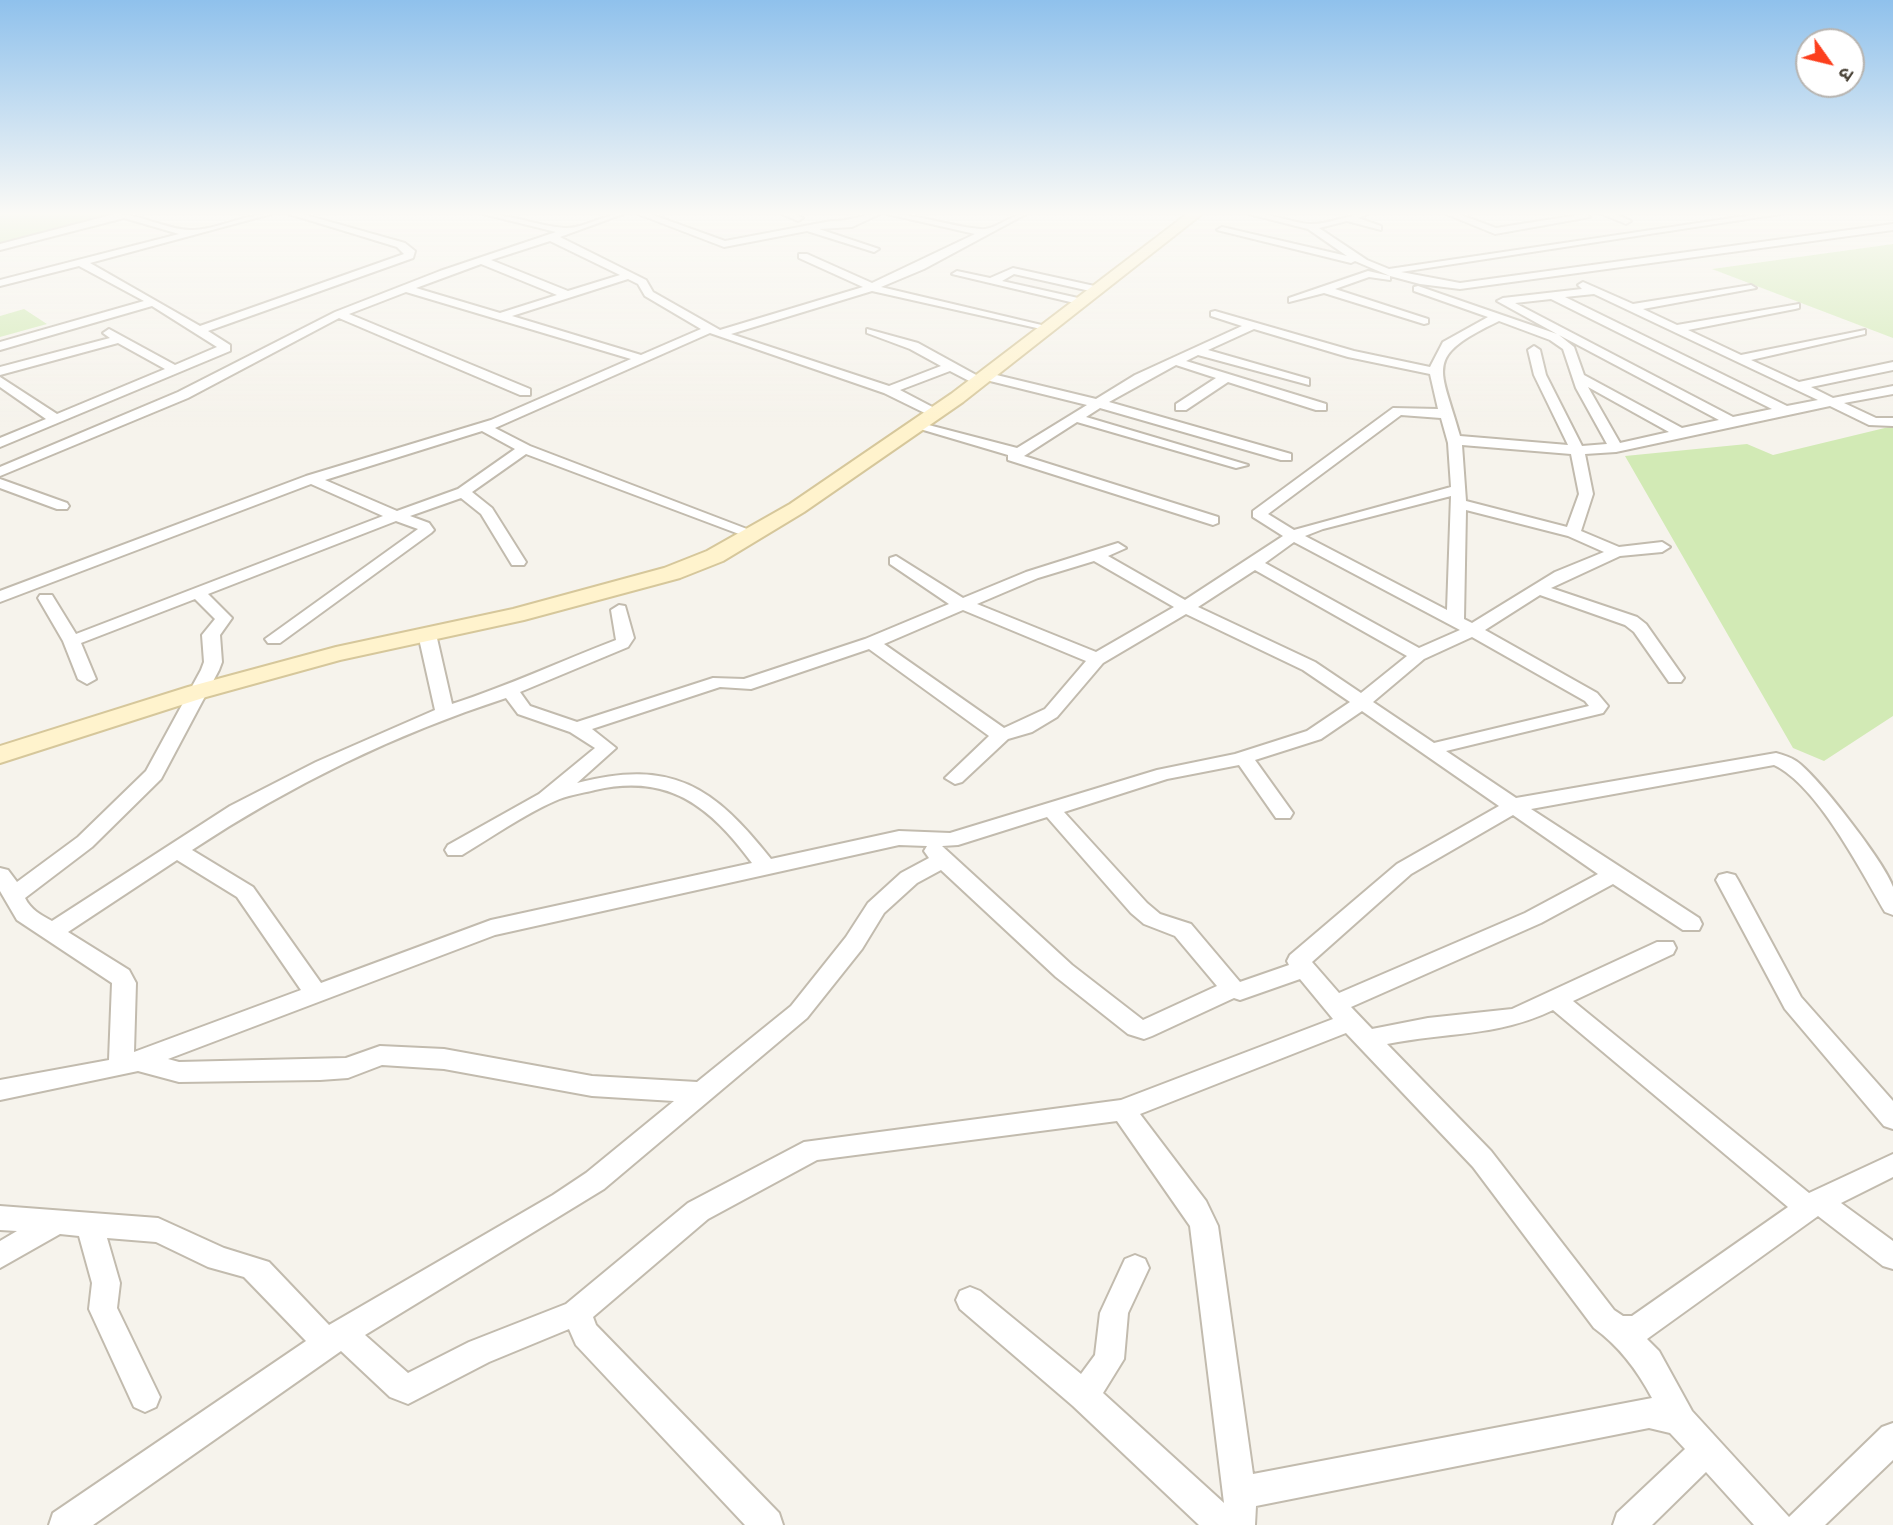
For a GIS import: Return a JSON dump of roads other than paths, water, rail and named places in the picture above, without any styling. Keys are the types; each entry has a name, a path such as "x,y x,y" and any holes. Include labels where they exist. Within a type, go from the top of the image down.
{"main road":[{"path":"0,755 197,692 336,654 516,615 672,573 715,556 797,508 926,420 1105,285"}],"street":[{"path":"0,443 226,348 123,285"},
{"path":"200,330 345,285"},
{"path":"0,472 184,395 339,314 412,285"},
{"path":"543,285 565,294"},
{"path":"498,317 595,285"},
{"path":"644,285 649,294 714,332 890,390 926,420 1018,453"},
{"path":"1020,285 1091,296"},
{"path":"1057,285 1091,296"},
{"path":"1293,300 1336,285"},
{"path":"1405,285 1563,341 1568,347 1577,376 1616,448"},
{"path":"1475,285 1731,421"},
{"path":"1582,285 1874,422 1893,422"},
{"path":"0,597 316,481 489,430 643,359 714,332 866,286 1046,330"},
{"path":"405,288 643,359"},
{"path":"1630,308 1751,288"},
{"path":"1323,289 1424,321"},
{"path":"1503,301 1593,291"},
{"path":"1553,295 1786,411"},
{"path":"0,346 154,302"},
{"path":"1675,329 1795,306"},
{"path":"1464,626 1452,584 1458,496 1455,440 1436,372 1438,358 1451,342 1496,316 1519,309"},
{"path":"339,314 525,392"},
{"path":"1215,314 1352,354 1436,372"},
{"path":"88,321 175,370"},
{"path":"1213,520 1014,459 1018,453 1073,417 1139,378 1251,326"},
{"path":"871,331 914,346 980,379 1099,402 1286,457"},
{"path":"1738,359 1861,332"},
{"path":"1594,349 1688,336"},
{"path":"0,372 120,339"},
{"path":"1534,350 1540,375 1577,450 1586,494 1573,533"},
{"path":"1197,351 1305,382"},
{"path":"1175,361 1321,407"},
{"path":"890,390 953,366"},
{"path":"1799,386 1893,366"},
{"path":"1577,376 1681,433"},
{"path":"1181,407 1226,377"},
{"path":"0,381 57,420"},
{"path":"1455,440 1577,450 1616,448 1731,421 1893,390"},
{"path":"0,396 15,392"},
{"path":"1432,749 1597,709 1599,706 1591,697 1293,536 1258,513 1398,411 1447,414"},
{"path":"1073,417 1241,465"},
{"path":"489,430 524,449 752,534"},
{"path":"72,641 463,492 524,449"},
{"path":"274,639 426,530 424,526 316,481"},
{"path":"0,483 62,506"},
{"path":"463,492 486,511 518,562"},
{"path":"955,778 1001,735 1024,728 1051,713 1097,659 1185,607 1293,536 1318,526 1458,496 1573,533 1617,552"},
{"path":"0,1090 129,1064 492,928 899,838 951,840 1164,774 1244,758 1314,735 1362,702 1418,655 1464,626 1540,590 1561,575 1617,552 1662,547"},
{"path":"577,729 719,682 745,685 871,643 959,603 1032,575 1118,548"},
{"path":"1097,556 1185,607 1308,666 1614,876 1691,924"},
{"path":"896,561 959,603 1097,659"},
{"path":"1254,563 1418,655"},
{"path":"1540,590 1630,621 1640,628 1675,678"},
{"path":"15,895 85,842 149,781 177,738 213,662 211,635 224,618 198,593"},
{"path":"46,598 72,641 87,678"},
{"path":"55,932 61,925 237,811 323,766 445,712 510,691 531,679 625,641 619,610"},
{"path":"427,634 445,712"},
{"path":"871,643 1001,735"},
{"path":"455,850 546,798 606,751 604,743 577,729 524,709 510,691"},
{"path":"1244,758 1283,813"},
{"path":"1776,1525 1681,1422 1648,1361 1618,1329 1604,1320 1482,1159 1351,1022 1298,961 1300,956 1404,869 1514,805 1785,760 1826,805 1868,863 1893,907"},
{"path":"546,798 617,778 634,778 673,785 723,815 767,869"},
{"path":"1050,808 1139,908 1152,919 1183,930 1232,989 1240,991 1303,969"},
{"path":"920,839 1064,971 1136,1028 1144,1030 1232,989"},
{"path":"177,850 245,892 317,995"},
{"path":"65,1525 334,1338 563,1203 595,1181 799,1012 854,943 863,924 892,891 943,860"},
{"path":"0,874 10,884 18,908 25,915 121,976 124,982 129,1064"},
{"path":"0,1218 158,1230 220,1259 251,1265 334,1338 401,1387 408,1389 479,1352 576,1313 698,1211 813,1150 1123,1110 1351,1022 1533,918 1614,876"},
{"path":"1727,880 1793,1003 1893,1119"},
{"path":"1351,1022 1428,1027 1501,1021 1665,948"},
{"path":"1555,999 1813,1204 1893,1257"},
{"path":"129,1064 180,1072 320,1070 348,1068 380,1055 444,1059 592,1086 700,1093"},
{"path":"1123,1110 1196,1209 1204,1226 1240,1493 1239,1525"},
{"path":"1618,1329 1636,1330 1813,1204 1893,1165"},
{"path":"0,1256 57,1222"},
{"path":"92,1224 94,1247 106,1283 103,1309 145,1397"},
{"path":"1084,1396 1109,1359 1114,1313 1135,1268"},
{"path":"970,1300 1084,1396 1223,1525"},
{"path":"576,1313 586,1335 768,1525"},
{"path":"1240,1493 1649,1413 1664,1415 1681,1422"},
{"path":"1802,1525 1893,1438"},
{"path":"1629,1525 1707,1450"}]}
